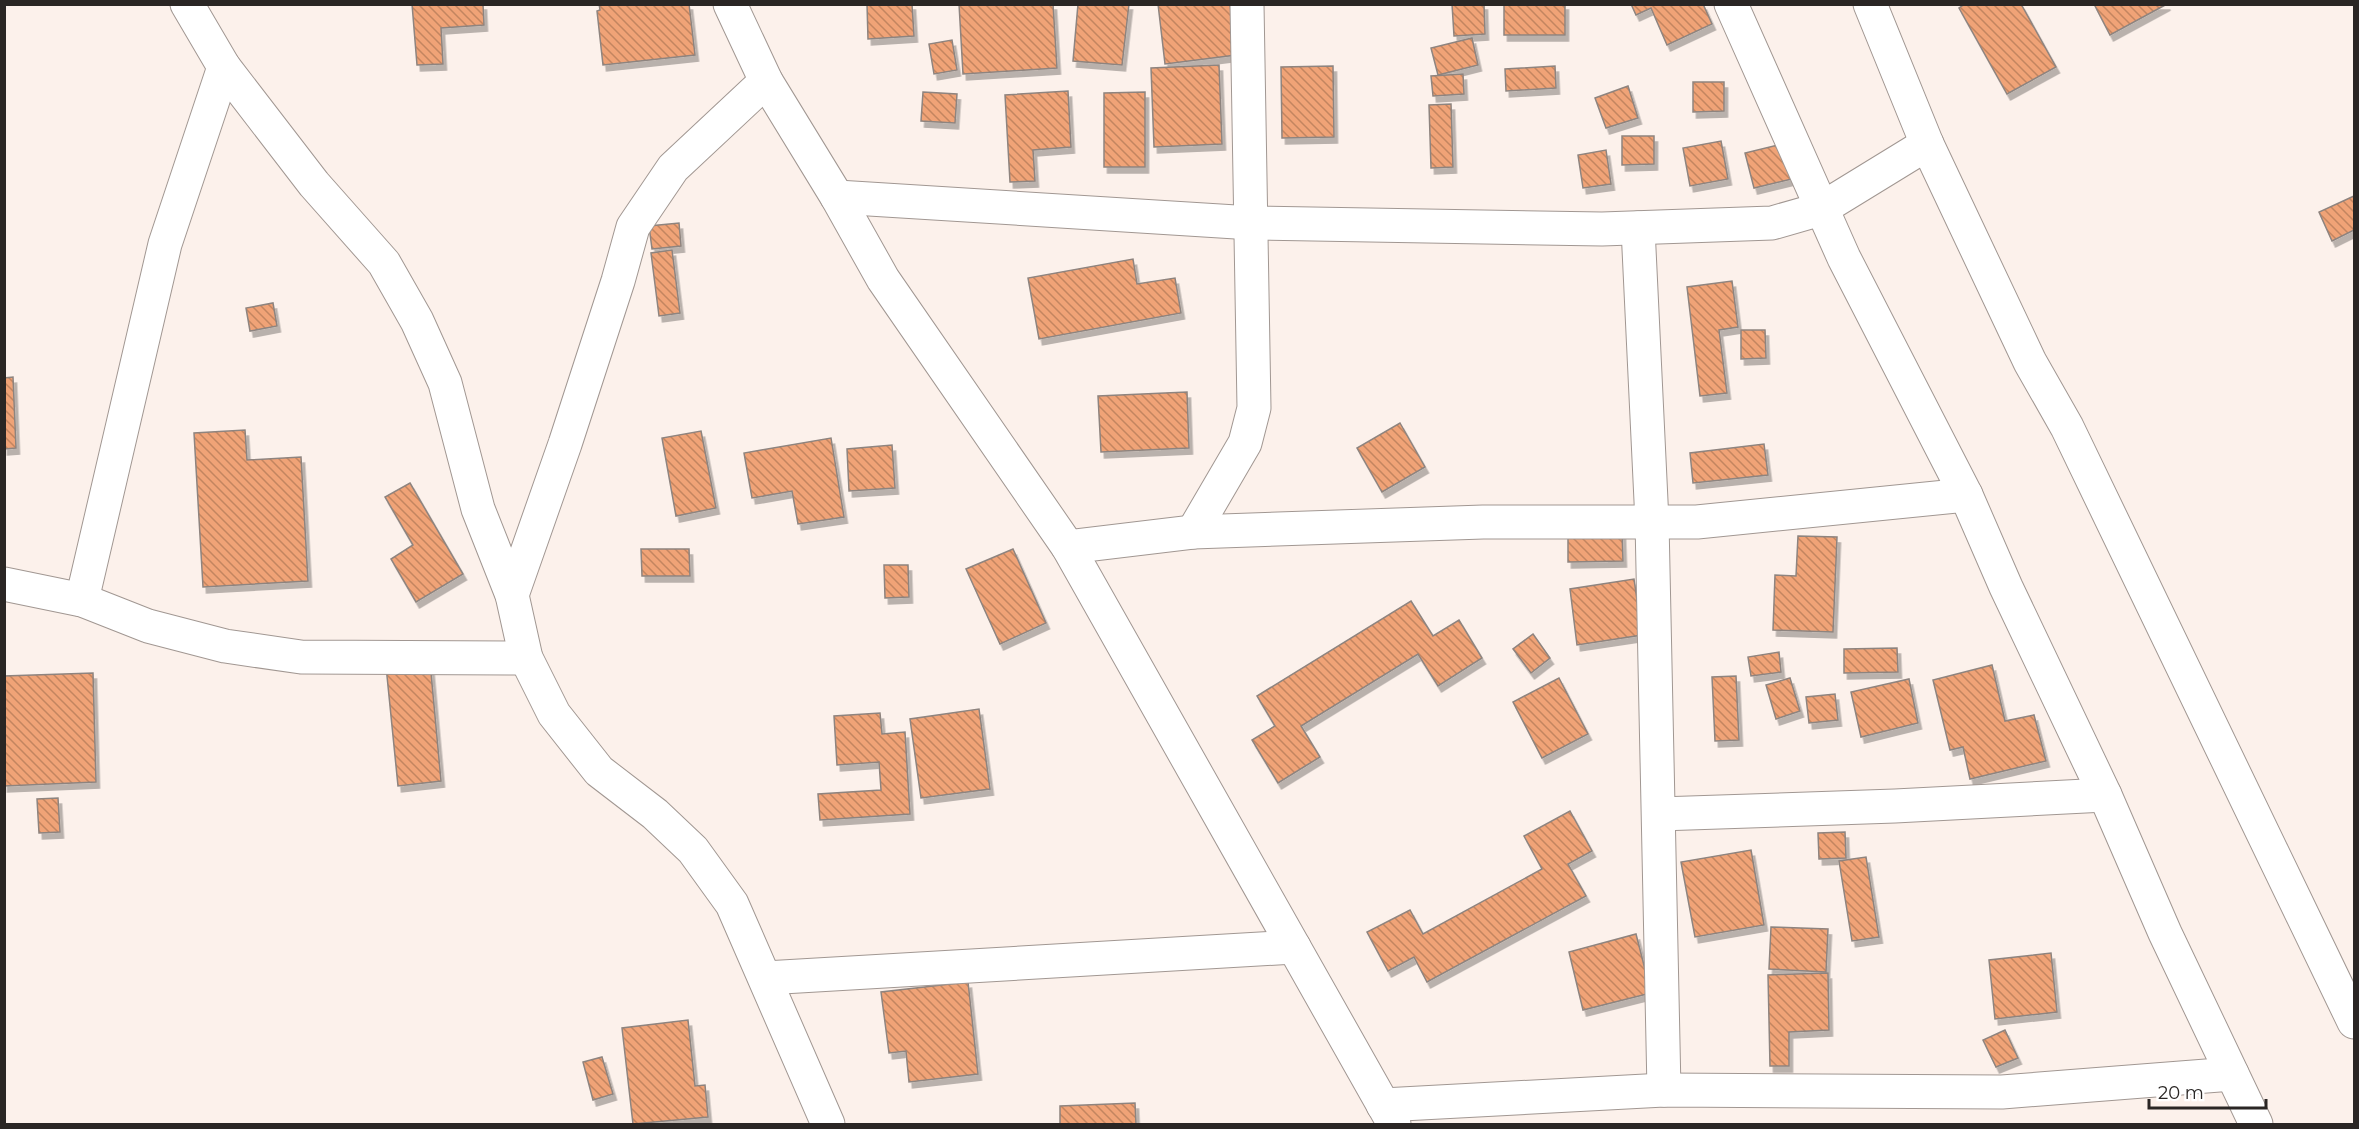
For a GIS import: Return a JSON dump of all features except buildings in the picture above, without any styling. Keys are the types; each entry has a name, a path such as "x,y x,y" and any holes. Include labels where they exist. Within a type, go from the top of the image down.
{"street":[{"path":"187,4 224,67 314,184 384,263 417,321 445,383 478,509 512,595 526,658 554,714 599,771 655,814 693,850 732,904 828,1125"},
{"path":"730,4 766,81 837,197 883,279 1068,547 1388,1115 1664,1089 2002,1092 2232,1074"},
{"path":"1193,532 1245,443 1254,408 1247,4"},
{"path":"1731,4 1821,209 1966,495 2006,587 2105,795 2165,933 2256,1125"},
{"path":"1870,4 1927,144 2030,362 2067,427 2355,1022"},
{"path":"82,600 165,244 224,67"},
{"path":"512,595 565,444 633,227 673,168 766,81"},
{"path":"837,197 1252,223 1638,228 1772,224 1821,209 1927,144"},
{"path":"1638,228 1652,522 1664,1089"},
{"path":"1068,547 1193,532 1483,522 1697,522 1966,495"},
{"path":"4,584 82,600 148,626 214,643 301,657 526,658"},
{"path":"1659,814 1895,807 2105,795"},
{"path":"765,978 1293,946"}]}
